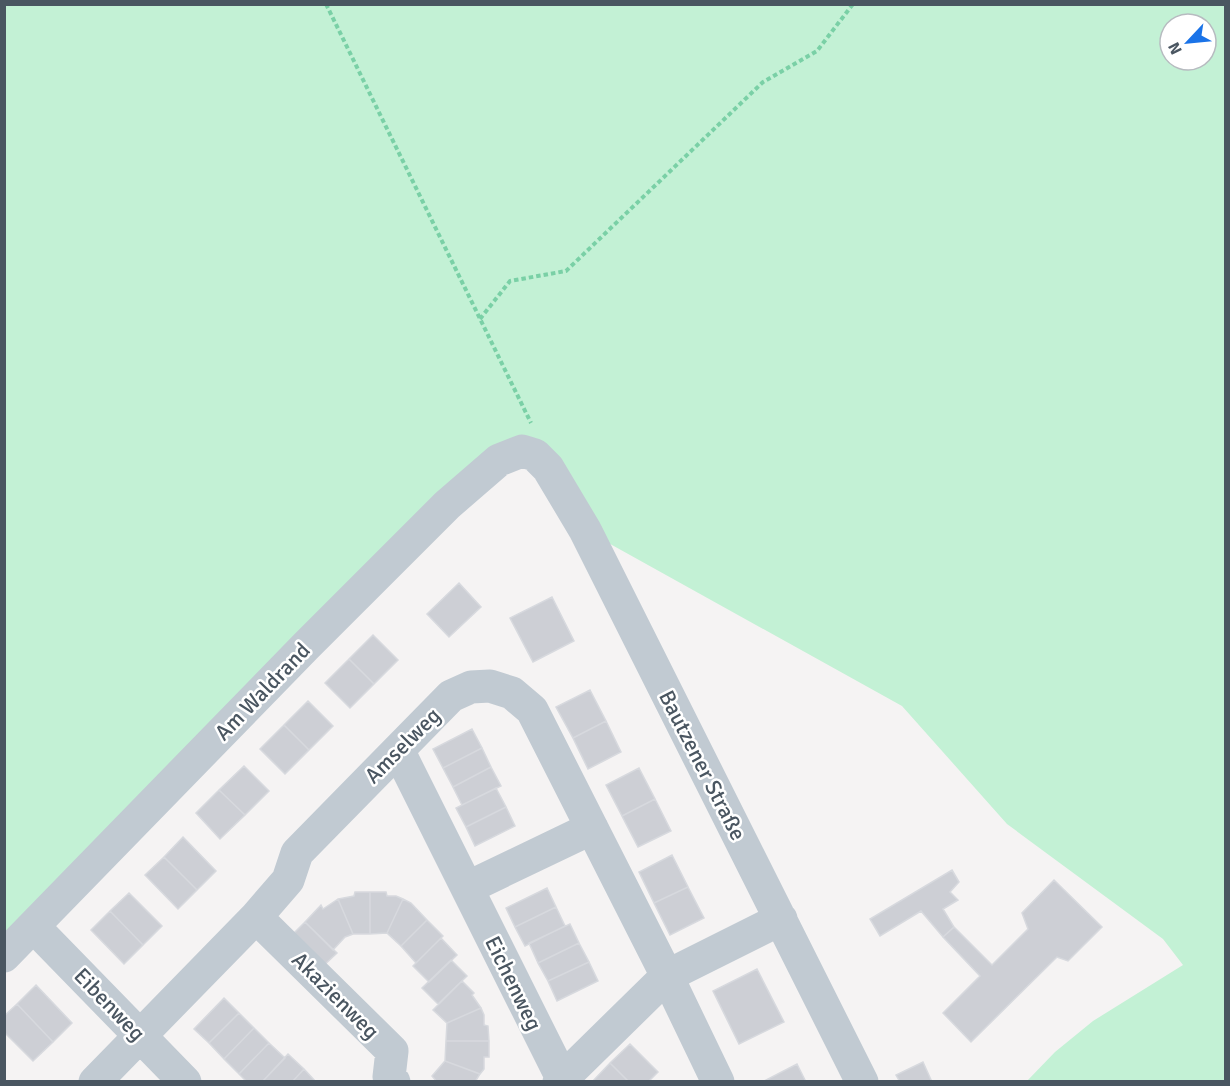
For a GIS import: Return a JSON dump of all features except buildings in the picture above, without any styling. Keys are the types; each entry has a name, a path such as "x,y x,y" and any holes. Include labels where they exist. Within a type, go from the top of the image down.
{"street":[{"name":"Am Waldrand","path":"4,956 297,655 447,505 499,460 522,451 535,455"},
{"name":"Bautzener Straße","path":"535,455 548,468 585,530 862,1082"},
{"name":"Amselweg","path":"95,1082 288,880 297,853 451,696 471,687 490,686 512,693 532,710 718,1082"},
{"name":"Eichenweg","path":"398,750 560,1080"},
{"path":"467,888 592,828"},
{"name":"Akazienweg","path":"256,916 392,1051 389,1077 394,1082"},
{"path":"560,1080 667,976 781,919"},
{"name":"Eibenweg","path":"34,927 185,1082"}],"path":[{"path":"326,4 536,432 535,455"},
{"path":"480,319 510,280 566,271 763,82 817,51 853,4"}],"green space":[{"path":"5,5 1225,5 1225,1081 1027,1081 1055,1052 1093,1021 1183,965 1163,939 1007,824 902,706 585,530 522,451 5,954"}]}
